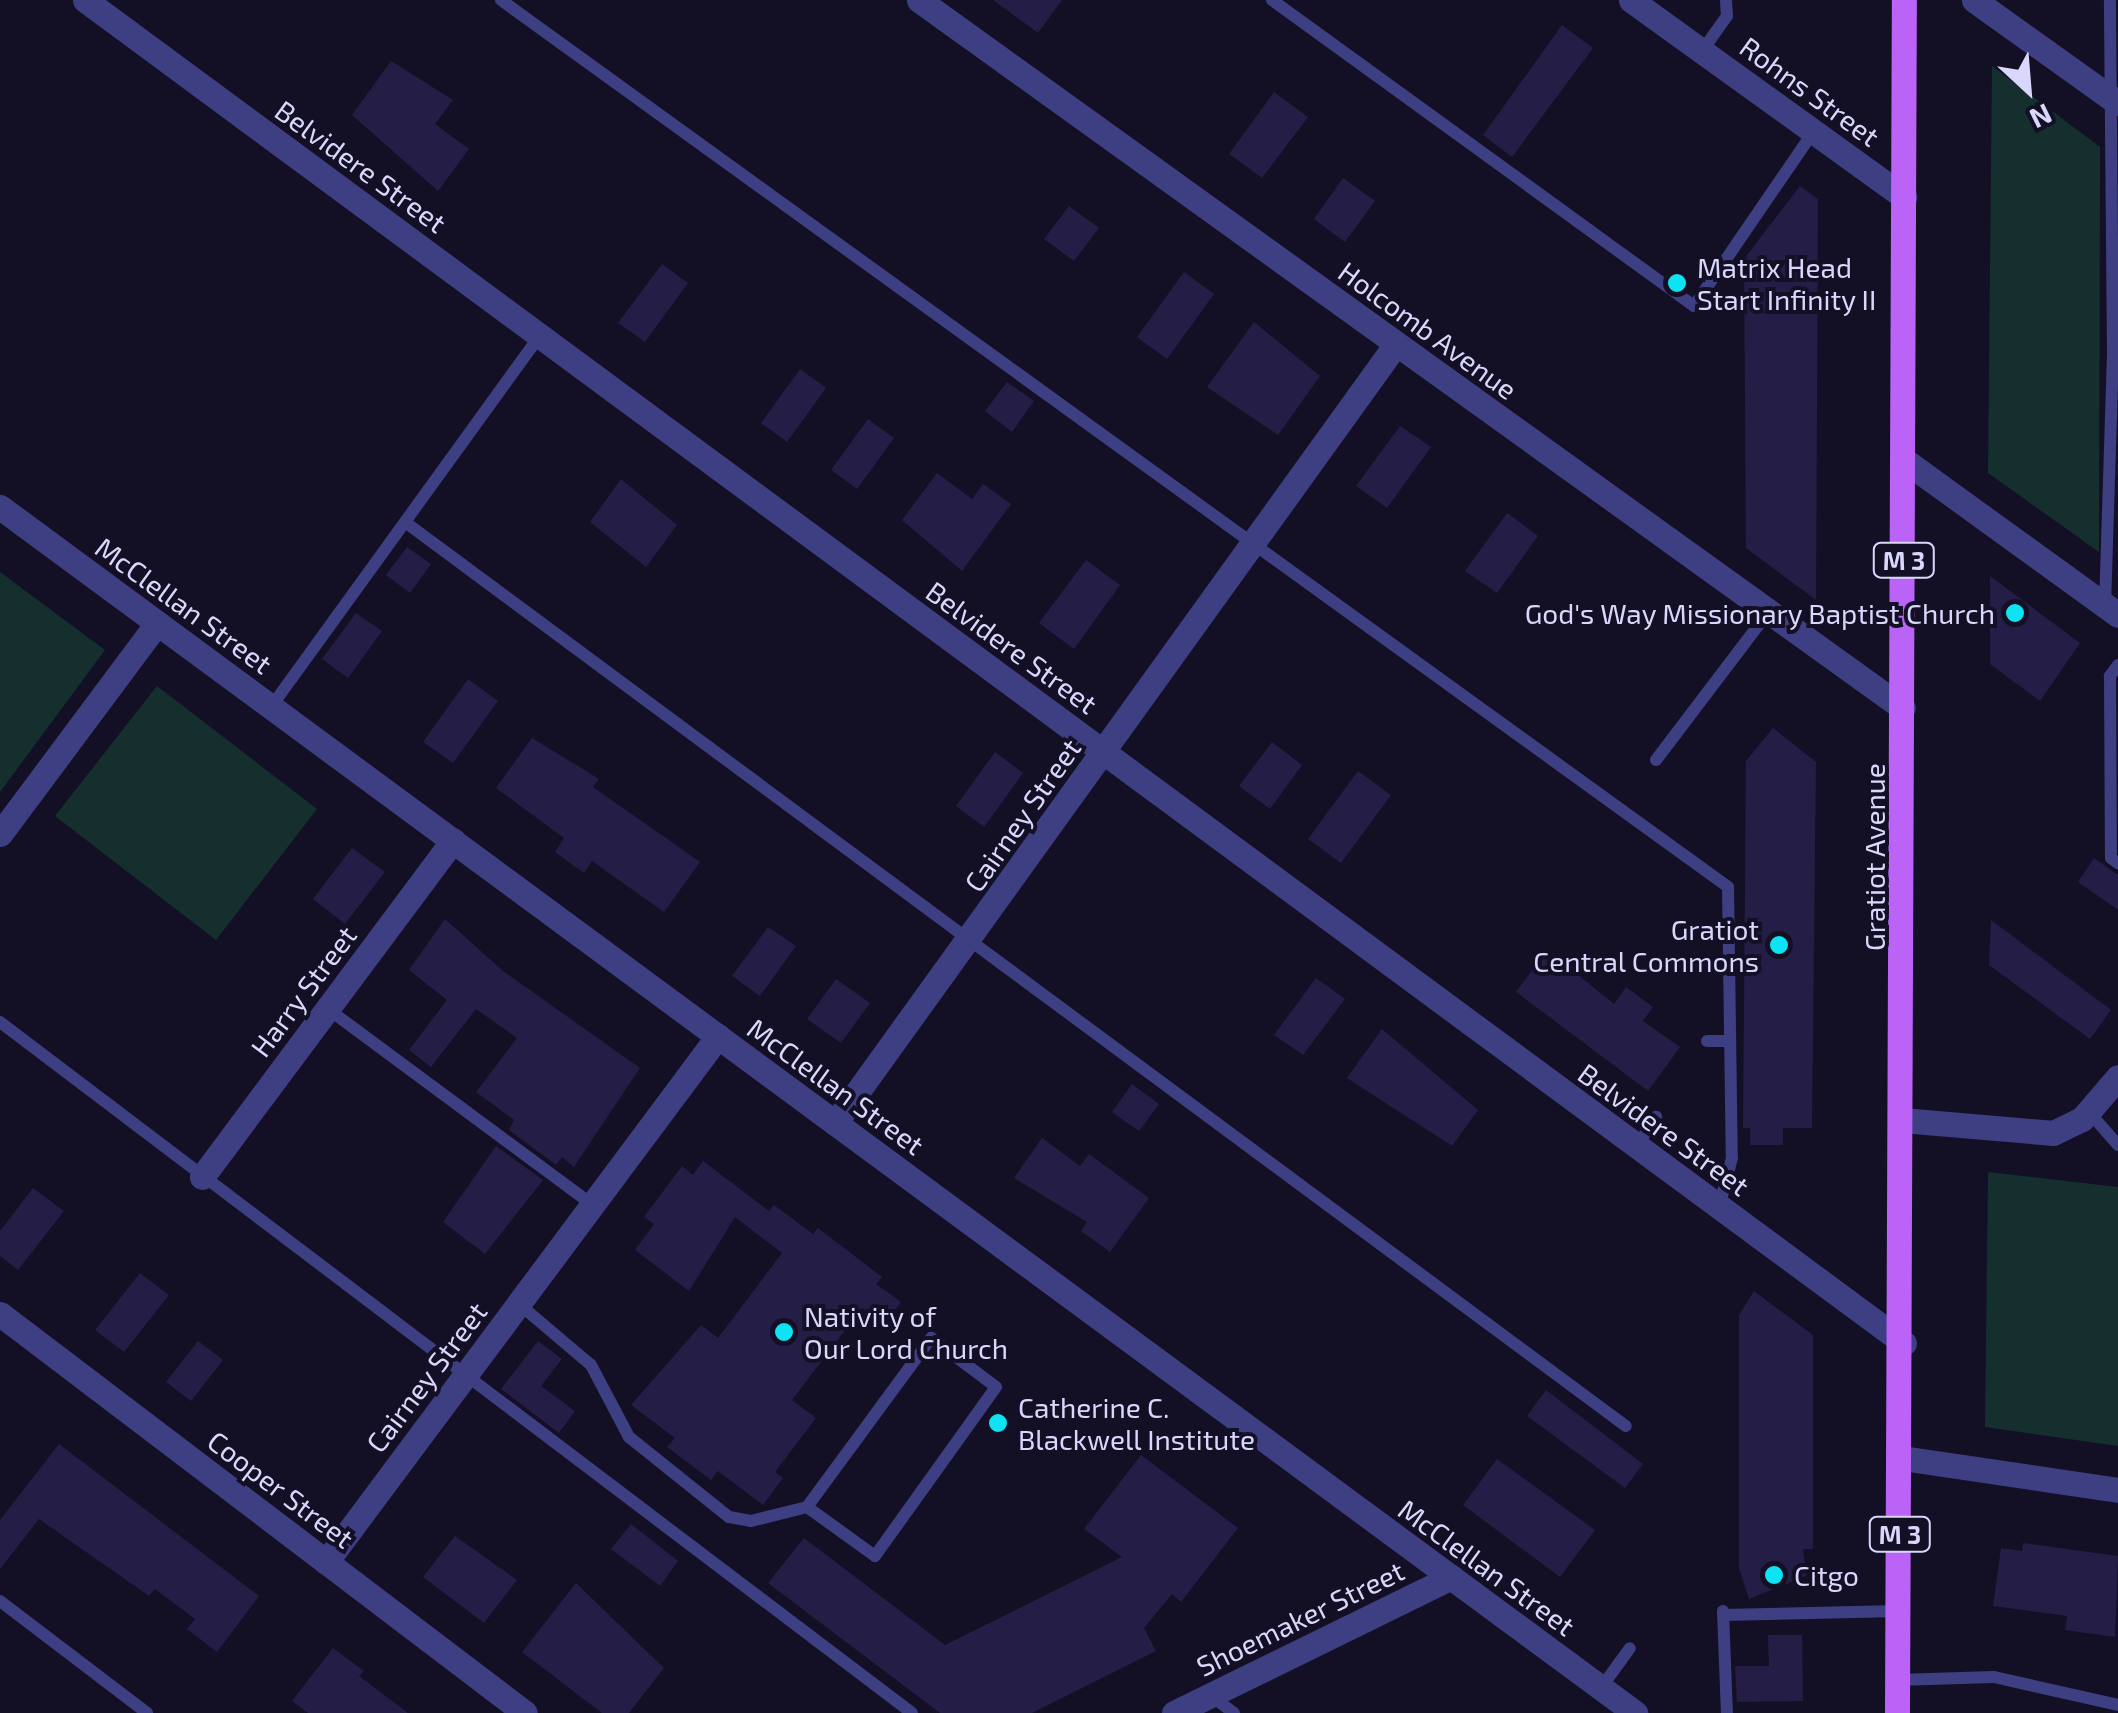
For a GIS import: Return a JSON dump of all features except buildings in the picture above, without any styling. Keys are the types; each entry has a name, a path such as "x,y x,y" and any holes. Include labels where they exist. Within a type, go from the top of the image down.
{"main road":[{"name":"Gratiot Avenue","path":"1897,1713 1904,1343 1904,0"}],"street":[{"name":"Belvidere Street","path":"85,0 1904,1343"},
{"name":"Holcomb Avenue","path":"919,0 1904,708"},
{"name":"Rohns Street","path":"1632,0 1904,197"},
{"path":"1974,0 2112,98"},
{"name":"Cairney Street","path":"835,1123 1396,344"},
{"path":"1904,460 2111,611"},
{"name":"McClellan Street","path":"0,507 1635,1713"},
{"path":"0,834 158,623"},
{"name":"Harry Street","path":"202,1177 453,840"},
{"name":"Cairney Street","path":"326,1562 718,1036"},
{"path":"1902,1120 2039,1135 2088,1112 2118,1077"},
{"name":"Cooper Street","path":"0,1314 525,1713"},
{"path":"1902,1458 2118,1490"},
{"name":"Shoemaker Street","path":"1174,1713 1451,1577"}],"lane":[{"path":"502,0 1728,887 1732,1158 1718,1206"},
{"path":"1272,0 1694,306 1814,131"},
{"path":"1702,51 1727,16 1726,0"},
{"path":"2110,0 2115,357 2111,611"},
{"path":"271,707 540,336"},
{"path":"405,522 973,936 1626,1426"},
{"path":"1656,760 1768,612"},
{"path":"2118,665 2110,676 2111,858 2118,863"},
{"path":"328,1008 592,1204"},
{"path":"0,1022 912,1713"},
{"path":"1706,1041 1730,1041"},
{"path":"2088,1112 2118,1145"},
{"path":"1636,1146 1656,1117"},
{"path":"518,1304 591,1365 629,1437 729,1516 751,1522 807,1507 931,1338 996,1387 875,1556 807,1507"},
{"path":"0,1601 148,1713"},
{"path":"1727,1713 1723,1611 1898,1611"},
{"path":"1601,1688 1630,1648"},
{"path":"1898,1680 1994,1676 2118,1705"},
{"path":"1210,1696 1234,1713"}],"green space":[{"path":"1992,66 2100,147 2099,552 1988,473"},
{"path":"0,572 105,650 0,792"},
{"path":"157,686 317,809 216,940 55,816"},
{"path":"1988,1172 2118,1187 2118,1446 1985,1427"}],"place":[{"name":"Matrix Head Start Infinity II","path":"1677,283"},
{"name":"God's Way Missionary Baptist Church","path":"2015,613"},
{"name":"Gratiot Central Commons","path":"1779,945"},
{"name":"Nativity of Our Lord Church","path":"784,1332"},
{"name":"Catherine C. Blackwell Institute","path":"998,1423"},
{"name":"Citgo","path":"1774,1575"}]}
